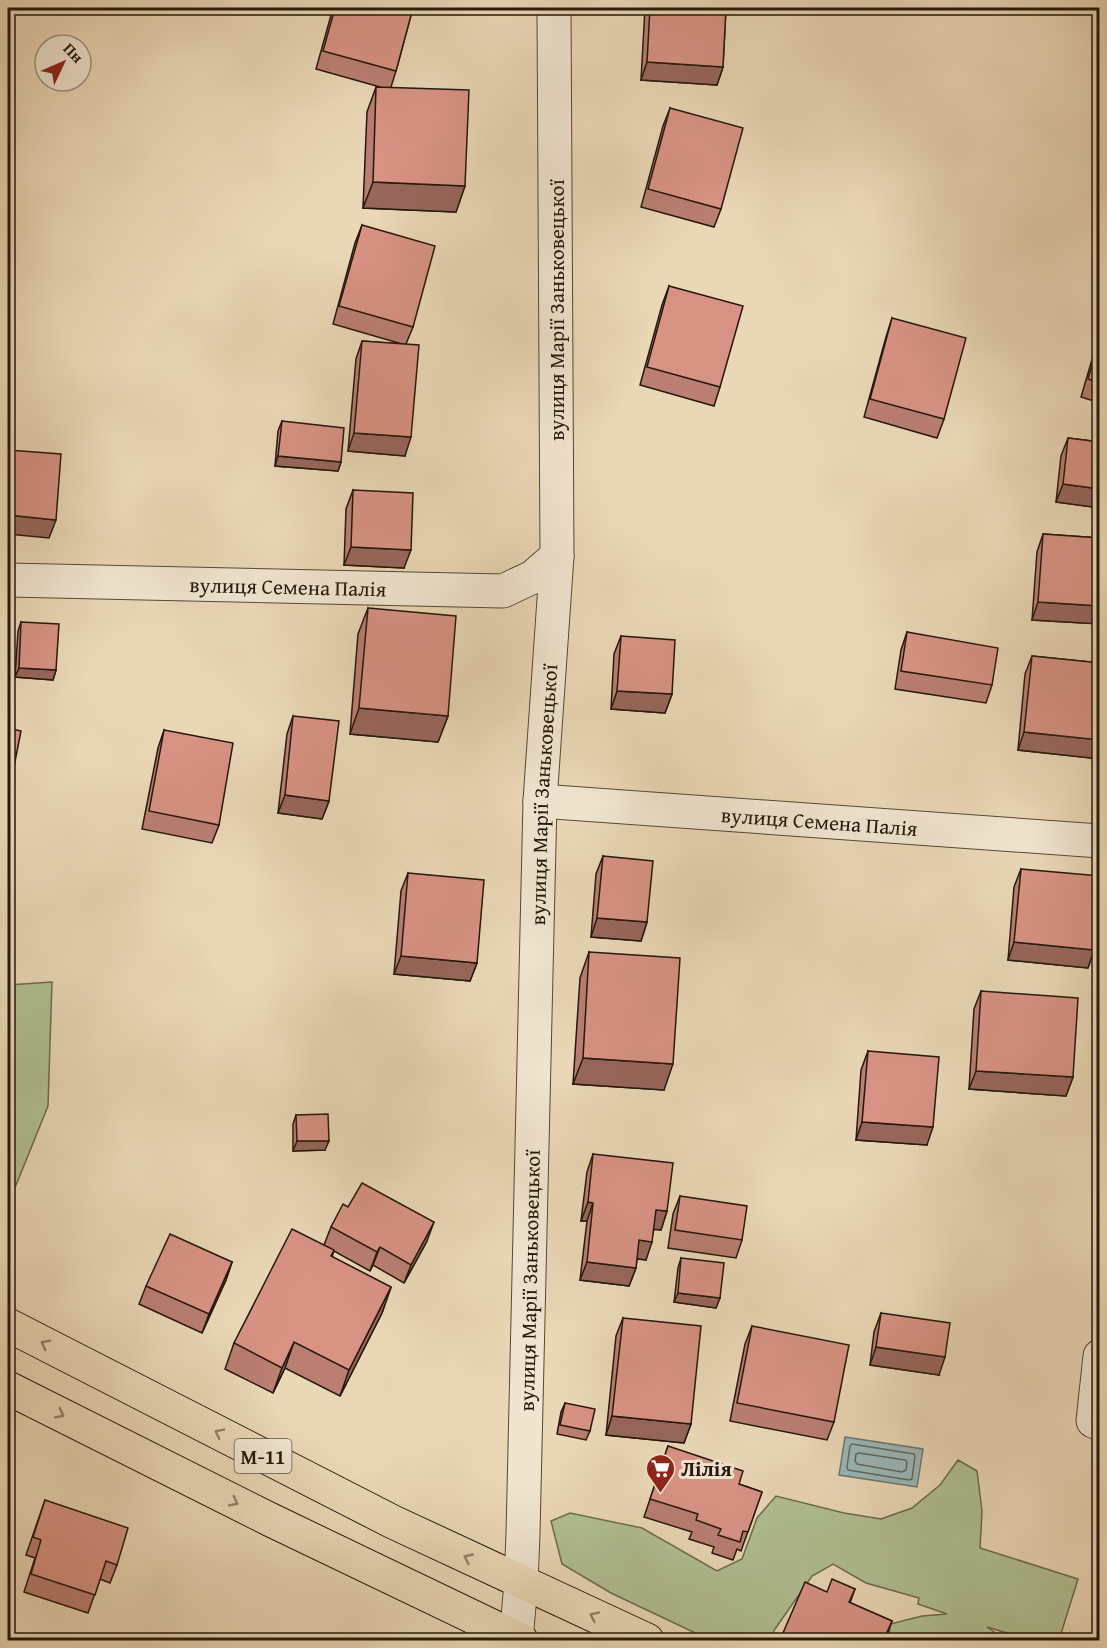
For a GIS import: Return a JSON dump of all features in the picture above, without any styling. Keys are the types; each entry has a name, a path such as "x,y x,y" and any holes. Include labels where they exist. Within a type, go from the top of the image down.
{"highway":[{"name":"М-11","path":"8,1325 382,1517 648,1641"},
{"name":"М-11","path":"8,1391 518,1640"}],"street":[{"name":"вулиця Марії Заньковецької","path":"518,1640 540,801 557,556 554,8"},
{"name":"вулиця Семена Палія","path":"8,580 503,591 533,577 557,556"},
{"name":"вулиця Семена Палія","path":"540,801 1100,841"},
{"path":"1100,1356 1093,1421 1100,1424"}],"green space":[{"path":"52,982 48,1106 8,1205 8,985"},
{"path":"958,1460 977,1471 982,1511 980,1548 1078,1579 1059,1640 1030,1640 987,1627 1006,1640 889,1640 890,1624 922,1616 947,1614 918,1604 919,1598 866,1583 833,1564 812,1576 769,1640 710,1640 611,1593 562,1564 551,1521 570,1513 642,1528 717,1571 742,1559 757,1518 776,1496 844,1513 881,1519 912,1508 940,1485"}],"water":[{"path":"845,1437 923,1449 917,1487 839,1475"}],"building":[{"path":"335,8 413,8 396,71 323,51"},
{"path":"650,8 726,8 723,67 647,62"},
{"path":"376,87 469,90 465,186 373,182"},
{"path":"670,108 743,128 721,209 648,189"},
{"path":"362,225 435,246 413,327 339,306"},
{"path":"669,286 743,306 720,387 647,367"},
{"path":"892,318 966,338 944,419 870,399"},
{"path":"1100,338 1100,383 1088,379"},
{"path":"362,341 419,345 411,437 354,433"},
{"path":"282,421 344,428 341,462 278,456"},
{"path":"1068,438 1100,442 1100,489 1063,484"},
{"path":"8,450 61,454 56,520 8,515"},
{"path":"353,490 413,493 411,550 351,547"},
{"path":"1043,534 1100,538 1100,606 1038,602"},
{"path":"368,608 456,616 448,716 359,708"},
{"path":"21,622 59,624 56,670 19,668"},
{"path":"907,632 998,648 992,685 901,671"},
{"path":"621,636 675,640 672,694 617,691"},
{"path":"1032,656 1100,663 1100,740 1024,732"},
{"path":"293,716 339,721 329,801 285,795"},
{"path":"8,728 21,731 10,787 8,786"},
{"path":"164,730 233,743 219,825 149,811"},
{"path":"603,856 653,861 647,922 597,918"},
{"path":"1021,869 1100,876 1094,950 1014,942"},
{"path":"408,873 484,880 477,963 401,956"},
{"path":"589,952 680,958 673,1064 583,1058"},
{"path":"981,991 1078,998 1073,1077 976,1071"},
{"path":"868,1051 939,1057 933,1127 862,1122"},
{"path":"328,1114 329,1141 297,1141 296,1115"},
{"path":"593,1154 673,1163 667,1211 656,1210 652,1242 639,1240 636,1268 587,1262 593,1203 588,1202"},
{"path":"362,1183 434,1222 411,1265 380,1247 377,1252 331,1227 343,1204 348,1207"},
{"path":"680,1196 747,1206 742,1240 675,1230"},
{"path":"292,1229 334,1250 331,1256 391,1287 349,1370 294,1342 282,1368 234,1343"},
{"path":"170,1234 232,1262 209,1314 146,1286"},
{"path":"681,1258 724,1263 720,1298 678,1293"},
{"path":"881,1313 950,1323 945,1357 876,1347"},
{"path":"623,1318 701,1326 691,1424 612,1416"},
{"path":"752,1326 849,1345 834,1422 737,1403"},
{"path":"565,1403 595,1409 590,1431 560,1425"},
{"path":"668,1446 743,1471 739,1484 762,1492 748,1532 743,1531 740,1542 718,1535 721,1529 696,1520 698,1514 650,1499"},
{"path":"45,1500 128,1528 117,1565 106,1561 95,1595 31,1574 41,1540 33,1537"},
{"path":"832,1579 855,1589 849,1602 892,1621 883,1641 799,1641 783,1633 805,1582 827,1592"},
{"path":"19,1637 31,1641 19,1641"}],"place":[{"name":"Лілія","path":"660,1494"}]}
